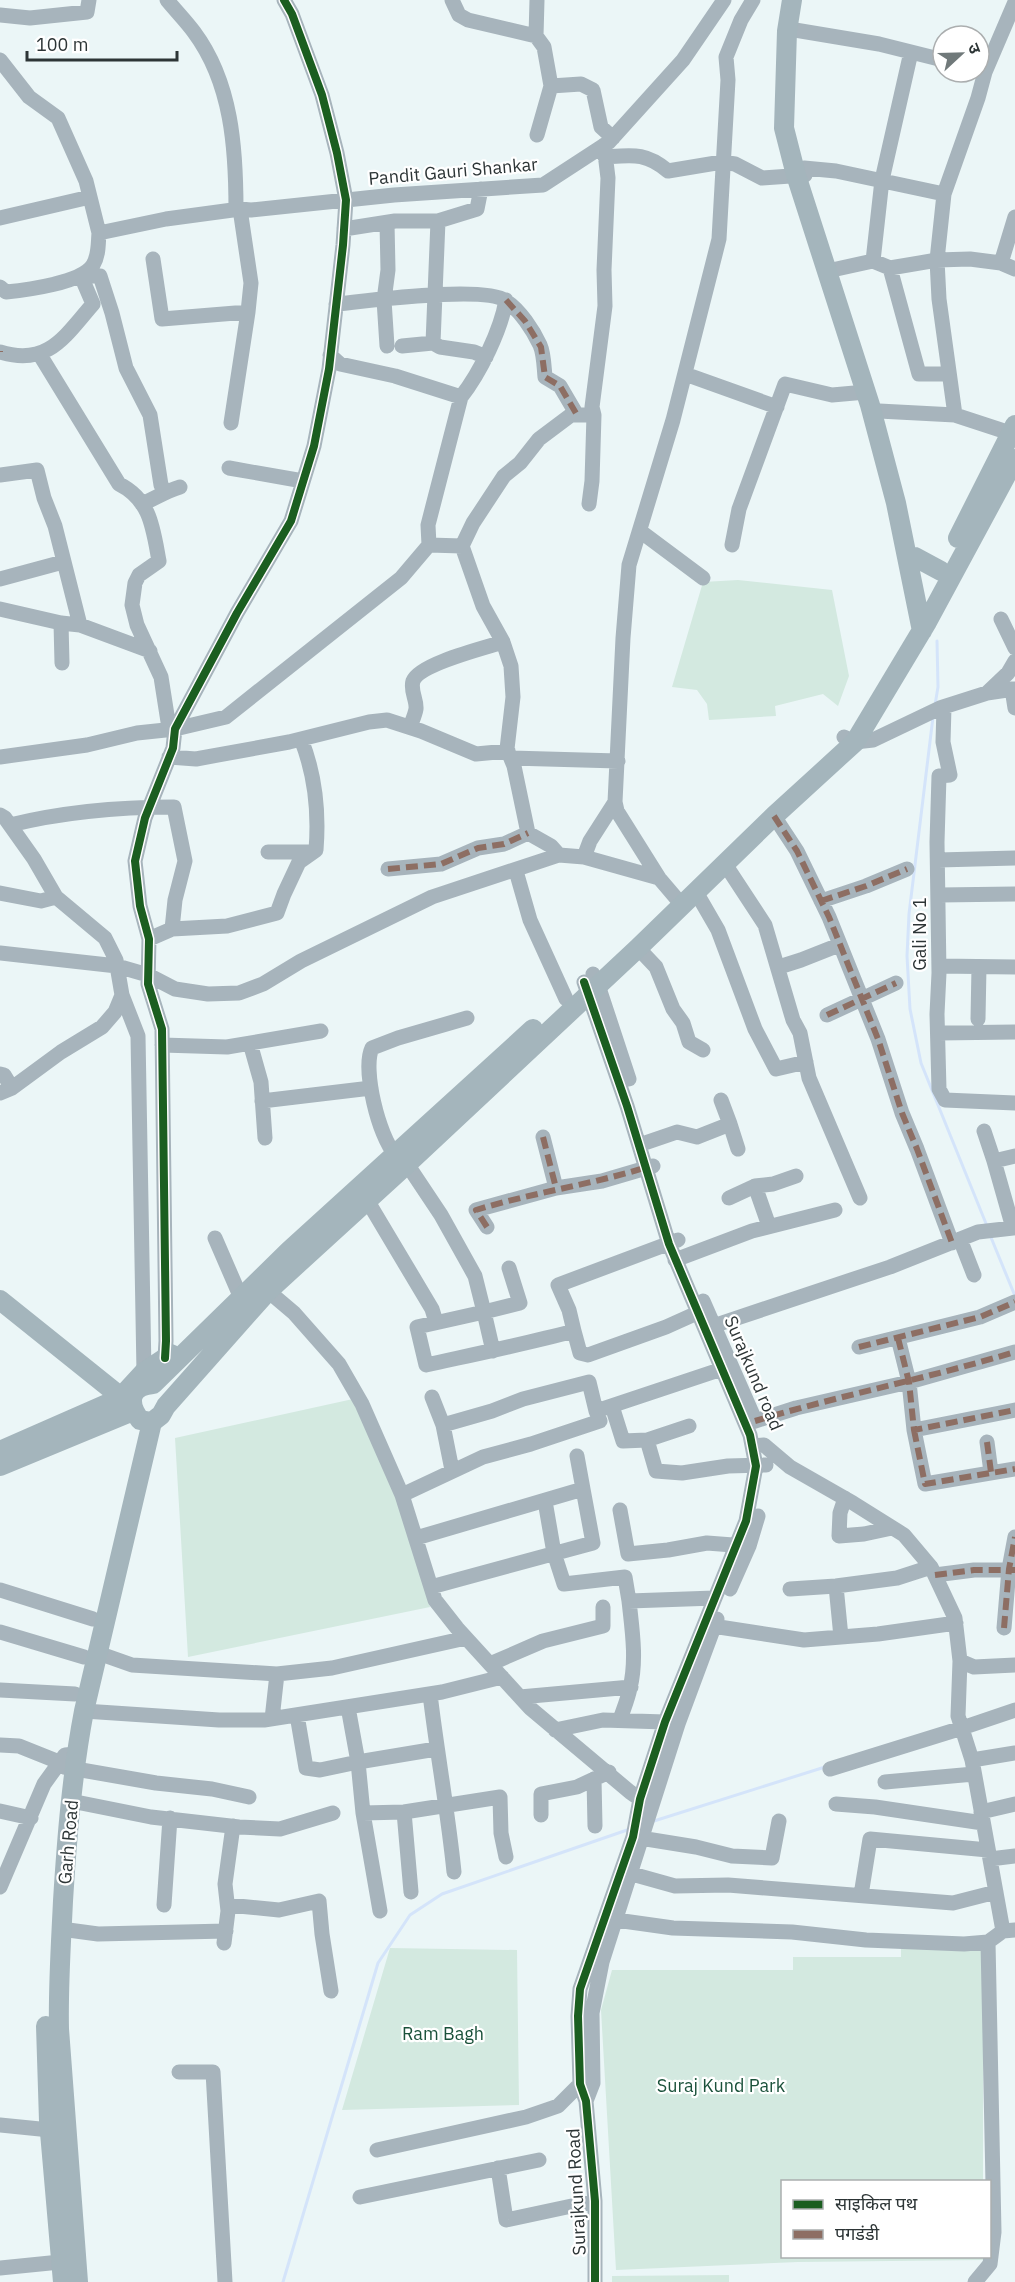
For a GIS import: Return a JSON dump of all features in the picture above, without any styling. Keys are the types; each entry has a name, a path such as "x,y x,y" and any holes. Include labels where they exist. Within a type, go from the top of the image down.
{"main road":[{"path":"792,0 787,31 784,128 802,173 879,411 905,502 923,619"},
{"path":"800,0 795,30 792,89 795,130 802,173 866,392 896,503 923,619"},
{"path":"923,619 941,571 1013,429"},
{"path":"141,1413 144,1372 184,1346 195,1344 241,1298 263,1286 367,1200 400,1161 566,999 591,984 638,948 684,898 725,864 849,740 923,619 1015,459"},
{"path":"915,557 941,571"},
{"path":"0,1451 166,1406 263,1286 684,898 849,740"},
{"path":"0,1300 141,1413"},
{"name":"Garh Road","path":"63,2282 68,2261 53,2045 52,1995 68,1761 112,1570 141,1413 131,1400 135,1390 145,1384 153,1384 195,1344"},
{"path":"0,1466 141,1413"},
{"name":"Garh Road","path":"91,1655 93,1619 112,1570"},
{"name":"Garh Road","path":"52,1995 62,1929 58,1897 71,1801 68,1761"},
{"name":"Garh Road","path":"53,2045 50,2130 68,2261 78,2282"}],"street":[{"path":"0,15 30,18 87,12 89,0"},
{"path":"167,0 195,33 212,62 232,127 238,209 251,283 231,423"},
{"path":"452,0 459,15 468,20 536,36"},
{"path":"537,0 536,36 544,47 551,86 537,135"},
{"name":"Pandit Gauri Shankar","path":"99,233 166,219 238,209 251,210 346,200 543,185 607,147 683,60 724,0"},
{"path":"753,0 741,20 726,57 728,80 719,239 685,374 629,565 615,802 617,811 659,878 718,930 754,1029 776,1069 806,1062"},
{"path":"172,729 291,521 314,446 330,355 346,200 322,95 286,1"},
{"path":"991,52 1015,2"},
{"path":"795,30 879,44 931,57"},
{"path":"873,261 882,180 911,52"},
{"path":"0,60 29,96 58,118 86,181 99,233 98,255 92,267 81,276"},
{"path":"551,86 581,84 593,90 607,147 605,306 592,407 594,415 592,482 589,504"},
{"path":"955,415 939,299 937,260 944,194 978,98 980,84"},
{"path":"607,147 655,160 668,171 722,162 735,164 762,178 836,171 944,194"},
{"path":"344,229 387,223 438,221 477,209 481,189"},
{"path":"0,218 90,197"},
{"path":"832,270 873,261 890,268 937,260 970,259 1008,266 1015,217"},
{"path":"433,343 438,221"},
{"path":"387,223 388,270 384,300 394,346 433,343 440,347 474,352 486,357"},
{"path":"153,259 162,319 248,312"},
{"path":"890,268 919,374 948,374"},
{"path":"0,352 10,355 40,355 62,340 93,304 81,276"},
{"path":"0,287 6,292 29,290 81,276 100,276 122,345 126,368 150,415 161,485 173,489 142,504"},
{"path":"336,304 453,294 488,294 506,300 525,321 541,347 545,377 560,386 577,415"},
{"path":"0,757 87,746 137,733 172,729 226,717 401,578 429,545 428,525 461,397 474,381 486,357 506,300"},
{"path":"40,355 118,484 133,491 150,516 159,561 139,575 135,583 132,605 137,625 161,677 172,729 173,748 149,807 135,861 140,906 148,939 148,984 162,1029 165,1358"},
{"path":"330,355 340,364 395,376 461,397"},
{"path":"685,374 777,407"},
{"path":"732,545 739,509 785,384 832,395 866,392"},
{"path":"879,411 955,415 1013,429"},
{"path":"559,855 551,846 528,833 510,755 513,697 511,666 503,642 483,606 462,546 473,523 504,476 520,463 539,439 571,415 594,415"},
{"path":"229,468 303,481"},
{"path":"0,475 38,470 80,625"},
{"path":"640,531 703,578"},
{"path":"429,545 462,546"},
{"path":"0,579 63,562"},
{"path":"0,609 80,625 150,651"},
{"path":"1001,619 1015,648"},
{"path":"61,623 62,663"},
{"path":"410,727 416,708 412,690 413,681 418,674 429,666 503,642"},
{"path":"987,693 1008,673 1015,662"},
{"path":"849,740 873,740 944,707 987,693 1013,689 1015,708"},
{"name":"Gali No 1","path":"944,707 943,742 950,775 939,776 937,1014 939,1089 945,1100 1015,1103"},
{"path":"169,757 196,759 387,720 476,754 618,761"},
{"path":"148,939 172,928 227,926 277,913 299,862 316,850 317,814 310,761 301,739"},
{"path":"584,857 590,841 615,802"},
{"path":"144,1372 138,1036 122,995 117,966 105,938 56,897 5,820 149,807 174,807 185,861 175,900 172,928"},
{"path":"774,816 797,851 820,901 879,1039 902,1113 956,1241 974,1275"},
{"path":"388,869 441,864 478,848 504,844 528,833"},
{"path":"268,852 313,852"},
{"path":"0,953 117,966 148,975 175,989 208,994 239,993 263,984 301,961 432,897 559,855 584,857 659,878"},
{"path":"938,860 1015,858"},
{"path":"725,864 765,925 793,1020 800,1033 809,1078 860,1198"},
{"path":"820,901 866,886 907,868"},
{"path":"516,871 530,920 566,999"},
{"path":"0,893 41,901 56,897"},
{"path":"939,895 1015,894"},
{"path":"778,967 839,945"},
{"path":"638,948 656,967 673,1009 683,1023 689,1042 703,1050"},
{"path":"939,966 1015,967"},
{"path":"978,1019 979,967"},
{"path":"827,1015 896,983"},
{"name":"Surajkund road","path":"591,984 632,1105 673,1242 750,1423 758,1446 761,1465 758,1514 709,1626 645,1807"},
{"path":"0,1074 4,1075 6,1090 102,1027 115,1012 122,995"},
{"path":"467,1018 372,1048 369,1054 371,1088 381,1126 400,1161 441,1215 475,1276 493,1351"},
{"path":"162,1045 227,1047 321,1031"},
{"path":"938,1033 1015,1032"},
{"path":"250,1044 261,1082 265,1138"},
{"path":"262,1101 371,1088"},
{"path":"721,1100 738,1149"},
{"path":"643,1143 677,1132 697,1137 729,1124"},
{"path":"984,1131 1014,1228 990,1230 956,1241 890,1267 709,1327 722,1369 750,1423 806,1406 909,1382 1015,1352"},
{"path":"543,1137 556,1188"},
{"path":"994,1161 1015,1156"},
{"path":"487,1227 476,1210 556,1188 602,1181 649,1166"},
{"path":"729,1198 755,1186 773,1184 796,1176"},
{"path":"755,1186 769,1226"},
{"path":"367,1200 432,1309 436,1322"},
{"path":"679,1258 752,1230 835,1210"},
{"path":"215,1238 241,1298"},
{"path":"673,1242 558,1285 569,1310 580,1353 588,1355 702,1311"},
{"path":"509,1268 520,1303 417,1327 426,1365 574,1331"},
{"path":"263,1286 294,1313 339,1364 362,1404 402,1495 435,1600 520,1697 555,1730 609,1772 645,1807"},
{"path":"859,1347 980,1317 1015,1302"},
{"path":"898,1338 909,1382 914,1430 925,1484 1015,1468"},
{"path":"596,1411 722,1369"},
{"path":"402,1495 483,1456 531,1444 600,1421 589,1382 523,1399 492,1411 443,1425"},
{"path":"432,1397 443,1425 452,1470"},
{"path":"612,1406 623,1441 647,1440 688,1426"},
{"path":"914,1430 1015,1410"},
{"path":"647,1440 656,1471 682,1473 728,1466 761,1465"},
{"path":"987,1442 991,1472"},
{"path":"610,1919 673,1928 792,1932 866,1940 964,1944 988,1942 1009,1930 996,1892 973,1767 961,1723 960,1661 956,1623 933,1571 904,1535 758,1446"},
{"path":"431,1587 593,1543 577,1456"},
{"path":"416,1538 583,1489"},
{"path":"845,1498 840,1513 839,1536 892,1528"},
{"path":"545,1501 554,1553 564,1584 625,1577 633,1637 631,1687 620,1720"},
{"path":"377,2150 525,2117 558,2106 586,2084 594,1996 610,1919 637,1836 665,1722 709,1626 715,1598 743,1546 707,1543 628,1554 620,1510"},
{"path":"1004,1628 1015,1537"},
{"path":"790,1589 836,1586 933,1571 1012,1570"},
{"path":"836,1586 841,1637"},
{"path":"0,1590 93,1619"},
{"path":"629,1601 715,1598"},
{"path":"490,1664 543,1641 603,1626 603,1607"},
{"path":"709,1626 804,1640 956,1623"},
{"path":"0,1632 132,1665 277,1674 332,1668 466,1638"},
{"path":"960,1661 974,1667 1015,1665"},
{"path":"272,1719 277,1674"},
{"path":"0,1690 219,1720 272,1719 429,1694 502,1677"},
{"path":"520,1697 631,1687"},
{"path":"429,1694 454,1872"},
{"path":"348,1707 380,1911"},
{"path":"830,1769 961,1723 1015,1710"},
{"path":"297,1715 306,1768 320,1770 436,1749"},
{"path":"555,1730 603,1720 665,1722"},
{"path":"0,1745 19,1746 156,1783 212,1789 249,1797"},
{"path":"885,1782 973,1767 1015,1753"},
{"path":"0,1887 44,1784 68,1761"},
{"path":"541,1815 541,1794 577,1787 609,1772"},
{"path":"594,1779 595,1826"},
{"path":"363,1813 404,1812 500,1797 501,1833 506,1857"},
{"path":"71,1801 151,1817 280,1829 333,1813"},
{"path":"836,1804 982,1817 1015,1804"},
{"path":"0,1811 31,1818"},
{"path":"404,1812 411,1892"},
{"path":"164,1905 170,1818"},
{"path":"637,1836 732,1856 772,1858 779,1821"},
{"path":"62,1929 98,1934 225,1937 228,1905 225,1884 233,1826"},
{"path":"610,1919 632,1874 637,1836"},
{"path":"861,1895 870,1839 989,1855 1015,1856"},
{"path":"632,1874 675,1886 728,1885 953,1903 996,1892"},
{"path":"228,1905 279,1910 319,1902 331,1991"},
{"path":"988,1942 994,2232 991,2256"},
{"path":"179,2072 213,2072 225,2282"},
{"name":"Surajkund Road","path":"586,2084 595,2201 596,2282"},
{"path":"0,2126 50,2130"},
{"path":"360,2197 539,2160"},
{"path":"498,2168 506,2220 595,2201"},
{"path":"978,2281 990,2264 991,2258"},
{"path":"0,2268 68,2261"}],"green space":[{"path":"738,580 832,590 849,676 838,706 823,694 775,706 776,716 709,720 707,704 697,690 672,687 703,582"},
{"path":"353,1399 399,1504 430,1607 188,1657 175,1438"},
{"name":"Ram Bagh","path":"390,1948 517,1950 519,2105 342,2110"},
{"name":"Suraj Kund Park","path":"901,1948 983,1949 983,2180 781,2180 781,2258 984,2258 984,2260 798,2262 616,2270 601,2010 612,1970 793,1970 793,1957 901,1957"},
{"path":"729,2275 729,2282 612,2282 612,2276"}],"waterway":[{"path":"935,705 938,687 937,641"},
{"path":"933,717 909,914 907,956 910,1009 921,1063 987,1226"},
{"path":"990,1235 1015,1296"},
{"path":"654,1821 825,1767"},
{"path":"283,2282 378,1963 410,1915 442,1894 630,1829"}],"marked path":[{"path":"506,300 525,321 541,347 545,377 560,386 577,415"},
{"path":"774,816 797,851 829,917 878,1039 902,1113 952,1243"},
{"path":"388,869 441,864 478,848 504,844 528,833"},
{"path":"821,901 907,869"},
{"path":"827,1015 896,983"},
{"path":"543,1137 556,1188"},
{"path":"487,1227 476,1210 644,1168"},
{"path":"859,1347 980,1317 1015,1302"},
{"path":"898,1338 909,1382 914,1430 1015,1410"},
{"path":"755,1421 1015,1352"},
{"path":"914,1430 925,1484 1015,1469"},
{"path":"987,1442 991,1472"},
{"path":"1004,1628 1009,1569 1015,1537"},
{"path":"935,1575 974,1570 1015,1570"}],"cycle path":[{"path":"165,1358 162,1029 148,984 149,939 140,906 135,861 145,818 173,748 175,729 237,613 291,521 314,446 329,369 343,245 346,200 337,153 322,95 292,14 284,0"},
{"path":"584,982 627,1106 669,1244 750,1435 756,1466 746,1521 665,1722 640,1799 633,1837 580,1989 578,2016 580,2084 586,2101 595,2201 595,2282"}]}
